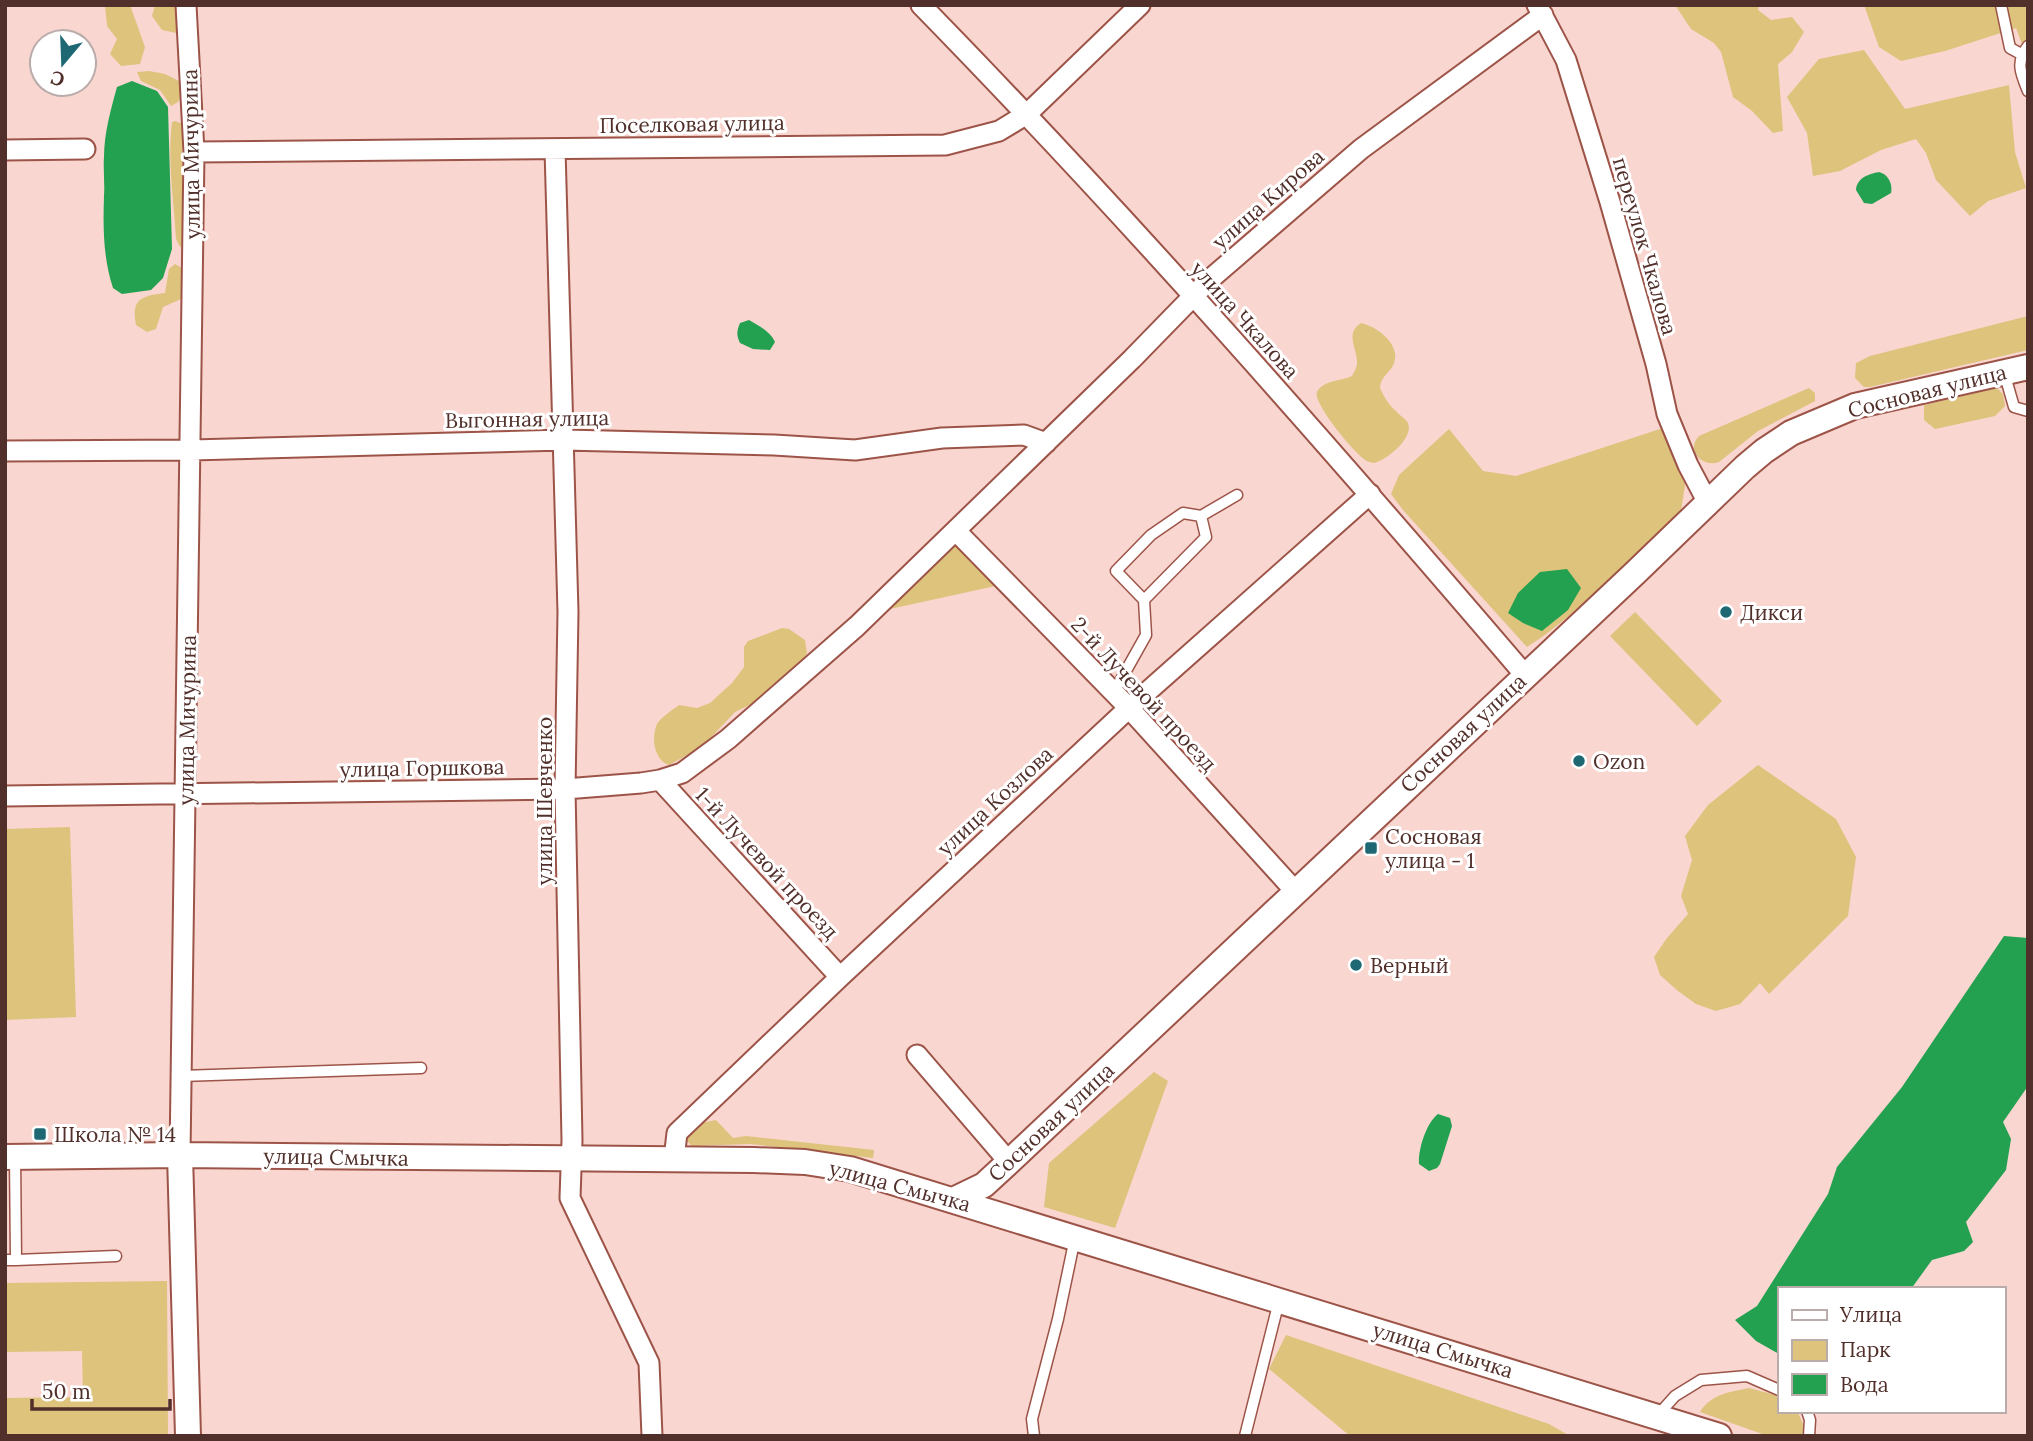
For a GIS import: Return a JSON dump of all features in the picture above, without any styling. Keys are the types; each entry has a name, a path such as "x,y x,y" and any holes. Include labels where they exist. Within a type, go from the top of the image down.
{"street":[{"name":"улица Мичурина","path":"186,5 194,152 192,450 180,1155 188,1436"},
{"name":"улица Чкалова","path":"921,5 1027,114 1192,296 1370,494 1525,675"},
{"name":"Поселковая улица","path":"194,152 945,145 999,131 1027,114 1140,5"},
{"name":"улица Кирова","path":"956,531 1132,359 1192,296 1361,149 1540,10"},
{"name":"переулок Чкалова","path":"1540,10 1566,60 1610,202 1656,364 1667,414 1688,465 1707,501"},
{"path":"5,150 85,149"},
{"name":"улица Шевченко","path":"555,149 568,612 565,789 571,1160 569,1198 649,1363 652,1436"},
{"name":"Сосновая улица","path":"955,1199 984,1185 1009,1162 1633,574 1707,501 1764,451 1791,433 1855,406 2016,369"},
{"name":"Выгонная улица","path":"5,451 192,450 564,440 855,450 942,438 1024,435 1046,443"},
{"name":"улица Козлова","path":"674,1158 677,1133 840,977 1129,708 1370,494"},
{"name":"улица Горшкова","path":"5,796 565,789 660,780 682,773 728,739 857,626 956,531"},
{"name":"2-й Лучевой проезд","path":"956,531 1114,692 1295,891"},
{"name":"1-й Лучевой проезд","path":"660,780 840,977"},
{"path":"917,1055 1009,1162"},
{"name":"улица Смычка","path":"10,1157 180,1155 571,1160 674,1158 805,1162 850,1168 1719,1436"}],"lane":[{"path":"2001,5 2010,48 2024,50 2019,69 2028,92"},
{"path":"2016,369 2014,407 2028,411"},
{"path":"1114,692 1146,635 1144,600 1116,571 1152,535 1182,513 1200,516 1237,495"},
{"path":"1144,600 1206,537 1200,516"},
{"path":"181,1076 421,1068"},
{"path":"10,1157 11,1260 116,1256"},
{"path":"1034,1436 1032,1419 1058,1319 1075,1238"},
{"path":"1245,1436 1279,1300"},
{"path":"1657,1416 1675,1396 1701,1380 1747,1376 1778,1390"},
{"path":"1808,1413 1809,1436"}],"green space":[{"path":"105,5 130,5 145,47 140,64 121,66 110,54 117,39 107,26"},
{"path":"155,5 185,5 181,34 162,30 152,16"},
{"path":"1675,5 1759,5 1758,10 1771,20 1792,17 1804,32 1792,52 1778,64 1783,131 1773,133 1752,111 1733,97 1721,52 1714,43 1691,29"},
{"path":"1864,5 2028,5 2028,60 2016,28 1945,51 1901,61 1879,47"},
{"path":"1864,50 1905,109 2009,85 2015,152 2026,188 1988,201 1970,216 1936,180 1926,153 1916,139 1881,150 1840,171 1813,176 1807,133 1787,97 1819,59"},
{"path":"137,72 165,74 179,81 182,94 178,102 171,106 160,90 141,81"},
{"path":"172,122 183,124 182,173 188,233 187,244 180,247 176,239 171,166"},
{"path":"175,264 182,268 185,283 181,299 163,307 156,329 147,332 136,325 137,304 144,298 165,293 169,269"},
{"path":"2028,316 2028,350 1870,387 1864,387 1855,378 1856,363 1870,356"},
{"path":"1361,323 1380,332 1394,349 1394,363 1382,380 1380,388 1389,403 1408,423 1409,429 1398,448 1386,458 1374,463 1365,460 1352,447 1327,416 1317,398 1317,392 1324,385 1352,376 1357,364 1353,332"},
{"path":"1809,388 1815,393 1815,401 1758,431 1719,462 1702,460 1695,452 1695,441 1699,436"},
{"path":"1997,388 2003,394 2005,406 1995,416 1935,429 1924,420 1924,405"},
{"path":"1663,428 1686,479 1681,511 1594,596 1527,647 1391,494 1399,475 1449,429 1483,471 1516,476"},
{"path":"952,546 962,547 1000,585 890,609 944,551"},
{"path":"1635,612 1722,701 1697,726 1610,636"},
{"path":"782,628 789,629 805,640 807,653 804,660 758,701 735,712 702,747 669,765 664,762 657,754 654,742 659,721 679,705 697,708 710,703 732,683 744,667 744,647 748,641"},
{"path":"1758,765 1836,819 1856,857 1848,916 1769,994 1760,983 1740,1004 1716,1011 1696,1004 1678,991 1660,975 1654,957 1688,914 1681,896 1692,860 1685,836 1708,805"},
{"path":"70,827 76,1017 5,1020 5,829"},
{"path":"1154,1072 1168,1081 1115,1228 1044,1207 1049,1163"},
{"path":"716,1120 733,1138 746,1136 874,1150 873,1158 750,1144 692,1146 685,1139 696,1124"},
{"path":"167,1281 168,1436 5,1436 5,1398 83,1397 82,1351 5,1352 5,1283"},
{"path":"1286,1335 1549,1424 1570,1436 1350,1436 1269,1369"},
{"path":"1749,1388 1778,1396 1778,1413 1798,1413 1805,1428 1801,1436 1768,1436 1700,1412 1710,1401"}],"water":[{"path":"132,81 157,91 168,107 172,249 163,278 151,290 122,294 113,288 105,254 104,148 117,87"},
{"path":"1879,172 1889,180 1891,193 1872,204 1864,203 1856,190 1858,182 1867,175"},
{"path":"749,320 773,338 775,342 770,350 753,349 740,343 737,335 740,323"},
{"path":"1567,569 1581,588 1568,610 1542,631 1508,613 1518,593 1540,572"},
{"path":"2004,936 2028,938 2028,1086 2003,1122 2011,1139 2006,1170 1966,1222 1973,1242 1964,1251 1932,1260 1912,1287 1778,1287 1778,1353 1756,1341 1735,1320 1757,1306 1828,1194 1837,1167 1902,1087"},
{"path":"1438,1114 1450,1118 1452,1126 1440,1164 1429,1171 1419,1164 1420,1152 1426,1130"}],"place":[{"name":"Дикси","path":"1726,612"},
{"name":"Ozon","path":"1579,761"},
{"name":"Сосновая улица - 1","path":"1371,848"},
{"name":"Верный","path":"1356,965"},
{"name":"Школа № 14","path":"40,1134"}]}
